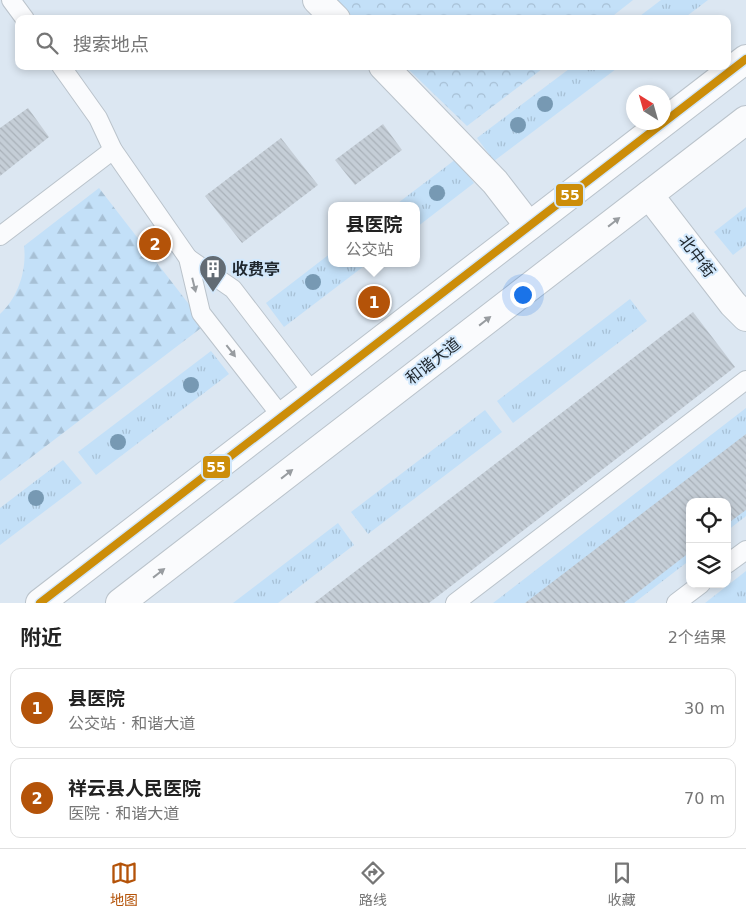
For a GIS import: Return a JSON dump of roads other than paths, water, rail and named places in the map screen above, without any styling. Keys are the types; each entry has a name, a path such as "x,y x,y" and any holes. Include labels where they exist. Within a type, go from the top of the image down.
{"main road":[{"path":"317,0 332,15"},
{"path":"40,603 746,59"},
{"path":"387,70 495,182 529,226"},
{"name":"和谐大道","path":"120,603 746,120"},
{"name":"北中街","path":"649,195 733,304 746,317"}],"lane":[{"path":"11,0 22,15"},
{"path":"64,70 98,118 113,150 188,258 233,289 313,393"},
{"path":"0,236 113,150"},
{"path":"188,258 201,313 282,417"},
{"path":"456,603 746,380"},
{"path":"731,561 746,550"},
{"path":"676,603 696,588"}],"place":[{"name":"祥云县人民医院","path":"155,244"},
{"name":"收费亭","path":"213,293"},
{"name":"县医院","path":"374,302"}]}
